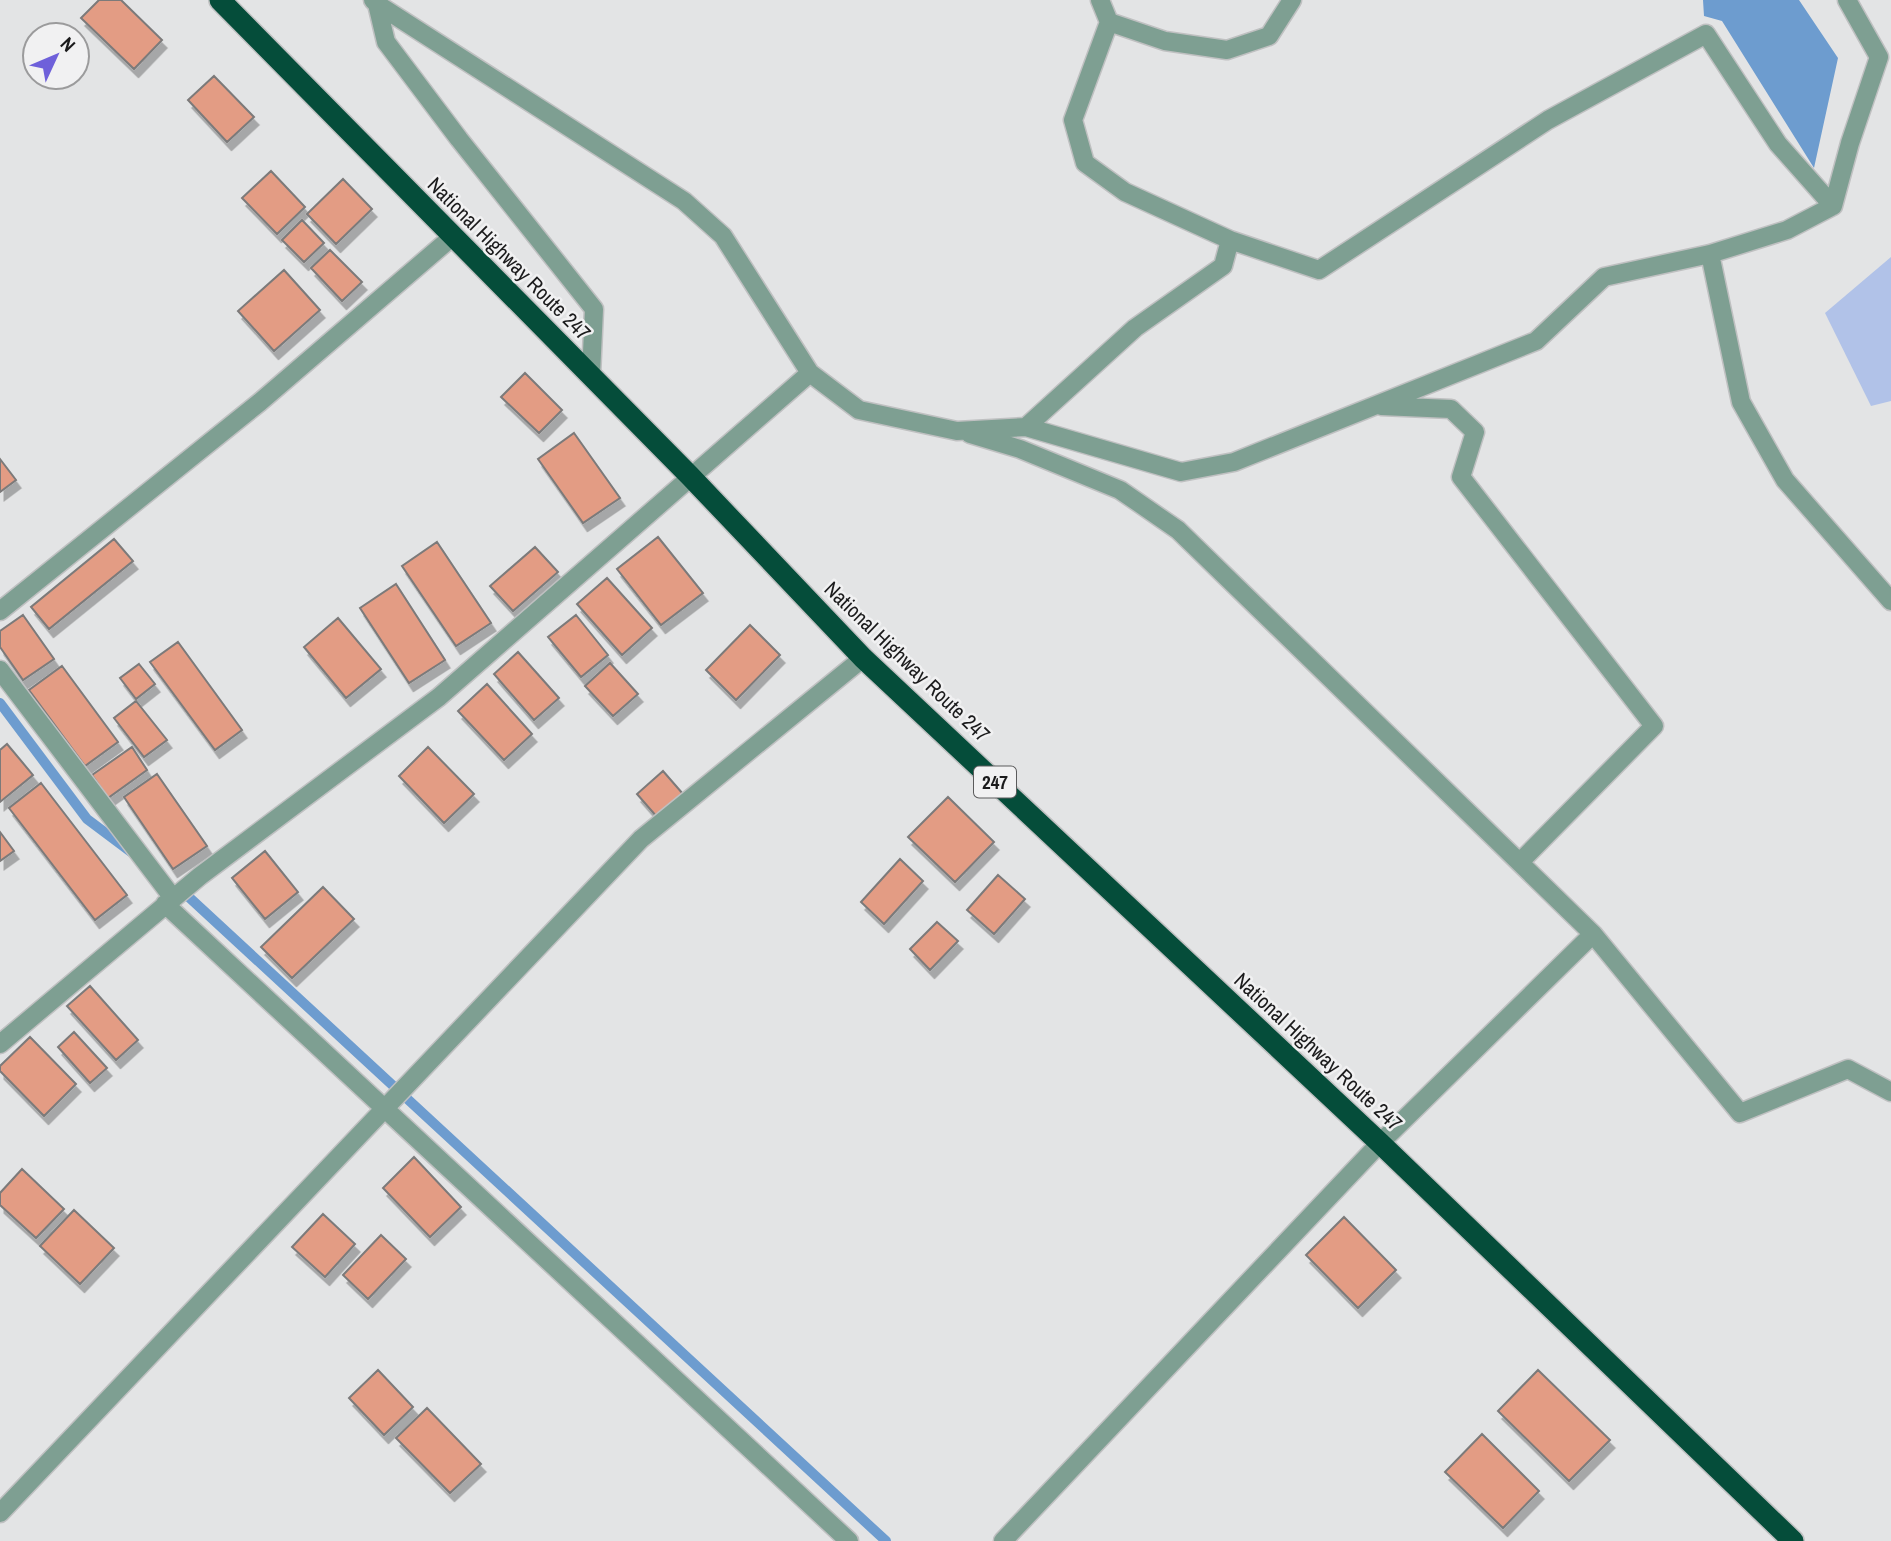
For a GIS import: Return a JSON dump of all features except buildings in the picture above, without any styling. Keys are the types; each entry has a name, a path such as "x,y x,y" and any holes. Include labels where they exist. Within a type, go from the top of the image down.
{"highway":[{"name":"National Highway Route 247","path":"220,0 690,476 863,658 1380,1143 1793,1541"}],"street":[{"path":"1100,0 1109,22 1073,120 1085,163 1125,192 1230,240 1319,270 1548,120 1706,34 1778,144 1833,206"},
{"path":"1109,22 1165,41 1227,50 1269,36 1292,0"},
{"path":"957,431 1026,427 1181,472 1234,462 1536,341 1604,277 1710,254 1787,230 1833,206 1879,57 1847,0"},
{"path":"375,2 684,201 723,236 810,373 859,410 957,431 1020,449 1120,490 1178,530 1593,933 1740,1113 1848,1069 1891,1093"},
{"path":"375,2 386,41 459,139 594,309 591,375"},
{"path":"0,611 260,402 452,237"},
{"path":"1026,427 1135,328 1223,266 1230,240"},
{"path":"1710,254 1741,402 1785,480 1891,601"},
{"path":"0,1044 171,898 439,697 810,373"},
{"path":"1374,406 1451,409 1475,432 1461,478 1654,726 1520,862"},
{"path":"0,1513 641,839 863,658"},
{"path":"0,670 171,898 385,1107 849,1541"},
{"path":"1003,1541 1380,1143 1593,933"}],"shaded area":[{"path":"1703,0 1799,0 1838,58 1814,168 1722,21 1704,16"},
{"path":"1891,257 1891,401 1871,406 1825,313"}],"waterway":[{"path":"0,703 87,819 131,852"},
{"path":"179,888 886,1541"}]}
